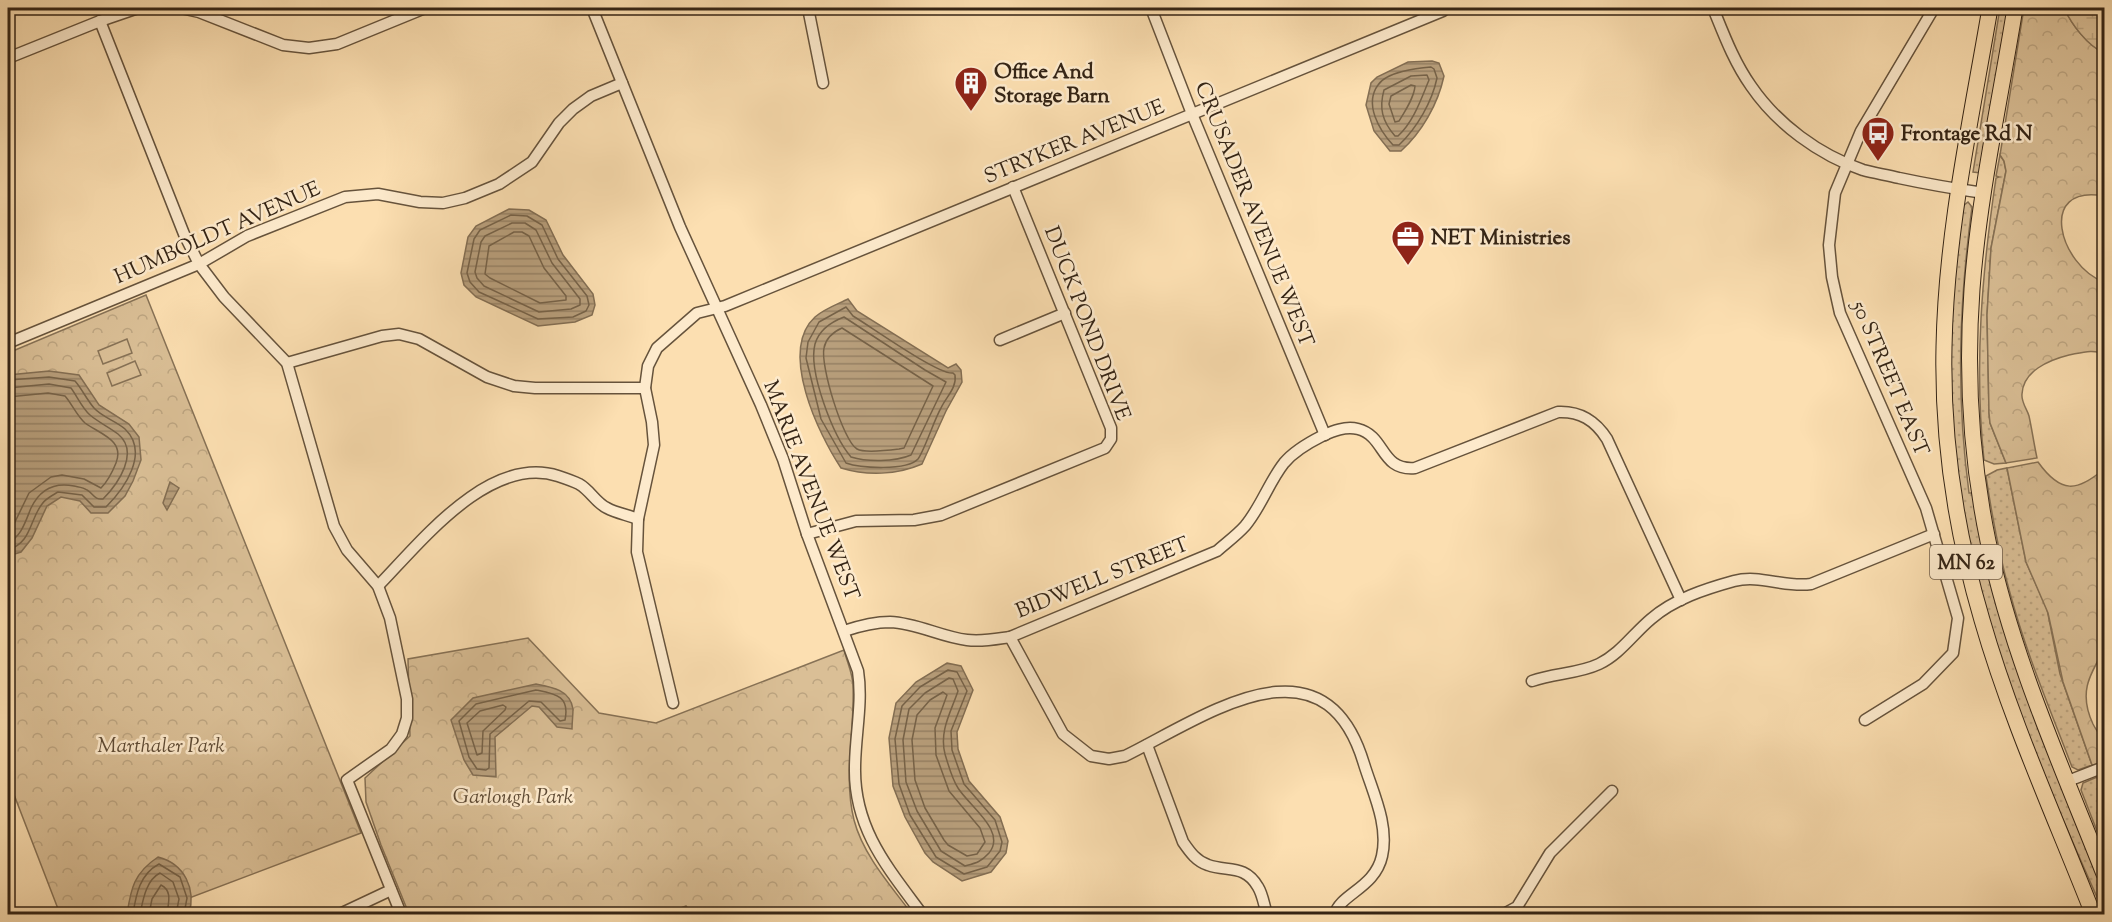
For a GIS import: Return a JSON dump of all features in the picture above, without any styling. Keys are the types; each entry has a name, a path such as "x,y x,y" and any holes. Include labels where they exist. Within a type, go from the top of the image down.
{"highway":[{"name":"MN 62","path":"1990,8 1959,190 1947,290 1944,349 1946,428 1955,506 1967,565 1990,649 2093,915"},
{"name":"MN 62","path":"2015,8 1984,193 1972,288 1970,366 1972,424 1980,501 2006,615 2104,874"},
{"path":"2057,824 2103,915"}],"street":[{"path":"8,58 138,8"},
{"path":"180,8 199,12 283,45 309,48 337,45 424,8"},
{"name":"MARIE AVENUE WEST","path":"592,8 680,227 761,405 783,459 807,534 859,677 860,695 855,766 858,804 874,848 922,915"},
{"path":"808,8 823,83"},
{"name":"CRUSADER AVENUE WEST","path":"1151,8 1192,114 1325,435"},
{"name":"STRYKER AVENUE","path":"645,388 648,366 657,348 697,313 717,309 1443,11 1445,8"},
{"path":"1713,8 1729,47 1751,86 1773,113 1795,133 1820,150 1863,170 1984,193"},
{"name":"50 STREET EAST","path":"1865,720 1923,684 1953,653 1958,618 1926,508 1838,304 1832,277 1829,245 1835,193 1861,131 1934,8"},
{"path":"100,21 184,234 199,264 224,297 287,363 334,526 347,550 378,586 390,618 407,699 402,734 391,749 347,780 401,915"},
{"name":"HUMBOLDT AVENUE","path":"8,343 199,264 247,236 345,197 378,194 420,202 443,203 465,198 500,184 532,162 559,123 573,109 591,96 622,83"},
{"name":"DUCK POND DRIVE","path":"807,534 856,521 914,520 941,515 1105,448 1111,439 1111,428 1013,187"},
{"path":"1000,340 1065,313"},
{"path":"287,363 382,336 399,334 419,339 487,377 514,386 645,388 654,445 638,519 637,552 673,703"},
{"name":"BIDWELL STREET","path":"844,631 867,624 891,622 912,625 967,640 1010,637 1217,551 1245,526 1285,462 1302,447 1325,435 1342,429 1363,430 1375,439 1389,460 1398,466 1410,469 1558,412 1593,415 1607,439 1681,600"},
{"path":"378,586 450,512 490,485 512,475 533,473 555,475 580,484 605,508 638,519"},
{"path":"1532,681 1550,675 1575,672 1599,664 1619,651 1651,619 1681,600 1747,578 1795,585 1811,584 1934,534"},
{"path":"1010,637 1063,734 1091,756 1109,759 1125,756 1234,701 1266,692 1289,691 1308,694 1327,703 1341,715 1359,745 1385,841 1381,860 1372,876 1361,889 1342,902 1335,915"},
{"path":"1147,745 1191,855 1207,865 1238,869 1251,877 1259,888 1267,915"},
{"path":"2068,781 2104,767"},
{"path":"1504,915 1517,907 1550,854 1612,791"},
{"path":"340,915 391,890"}],"green space":[{"path":"2000,8 2008,8 1981,173 1973,172"},
{"path":"2024,8 2064,8 2081,34 2104,53 2104,196 2083,196 2069,202 2063,214 2062,228 2067,245 2076,260 2089,273 2104,282 2104,355 2092,351 2069,355 2046,363 2032,373 2023,386 2022,397 2029,416 2037,458 2006,463 1990,423 1987,315 1991,248 2006,171 2000,155"},
{"path":"2064,8 2104,8 2104,53 2081,34"},
{"path":"2000,155 2006,171 1991,248 1987,315 1990,423 2006,463 1994,464 1984,460 1980,354 1983,283 1996,178 1999,177 1996,176"},
{"path":"1968,202 1972,207 1964,279 1961,385 1969,493 1973,493 2040,727 2104,891 2104,913 2031,743 2010,685 1990,627 1974,567 1962,507 1954,446 1951,350 1956,260 1963,206"},
{"name":"Marthaler Park","path":"146,295 361,833 147,914 60,914 8,779 8,353"},
{"path":"127,339 132,353 103,364 98,351"},
{"path":"135,361 141,375 112,386 107,373"},
{"path":"2038,462 2054,480 2070,486 2086,482 2104,469 2104,650 2090,677 2086,695 2093,724 2104,742 2104,763 2092,765 2063,682 2048,613 2026,562 2007,468"},
{"path":"2007,468 2026,562 2047,609 2060,674 2092,765 2078,770 2072,767 2039,681 2016,615 2002,564 1986,476"},
{"name":"Garlough Park","path":"528,638 599,713 656,723 844,650 853,681 849,787 854,820 871,858 912,914 692,914 686,906 666,914 409,914 366,802 365,778 410,736 408,659"},
{"path":"2097,777 2104,797 2104,849 2081,790 2083,783"}],"water":[{"path":"1408,62 1439,63 1444,76 1433,107 1409,143 1401,151 1390,151 1374,131 1366,105 1371,83 1377,77"},
{"path":"509,209 529,210 546,220 563,255 593,294 595,305 592,315 575,322 538,326 476,297 464,285 461,273 468,237 476,226"},
{"path":"848,299 857,311 948,368 956,364 961,370 962,382 922,464 882,473 841,468 813,415 801,371 800,350 805,332 815,317"},
{"path":"49,371 79,375 99,405 129,424 139,437 141,460 125,496 108,513 91,513 80,501 61,497 47,506 32,538 21,552 8,556 8,375"},
{"path":"170,482 179,488 167,510 163,503"},
{"path":"947,663 961,666 973,690 957,732 958,749 969,781 1000,817 1008,841 1006,853 991,872 962,881 933,862 925,853 905,817 893,786 889,738 896,703 916,682"},
{"path":"536,684 559,690 568,698 573,709 572,729 557,727 539,707 532,706 495,737 496,777 473,775 464,760 451,720 473,698"},
{"path":"158,857 175,865 186,879 191,896 189,914 127,914 135,882 144,869"}],"place":[{"name":"Office And Storage Barn","path":"971,112"},
{"name":"Frontage Rd N","path":"1878,162"},
{"name":"NET Ministries","path":"1408,266"}]}
